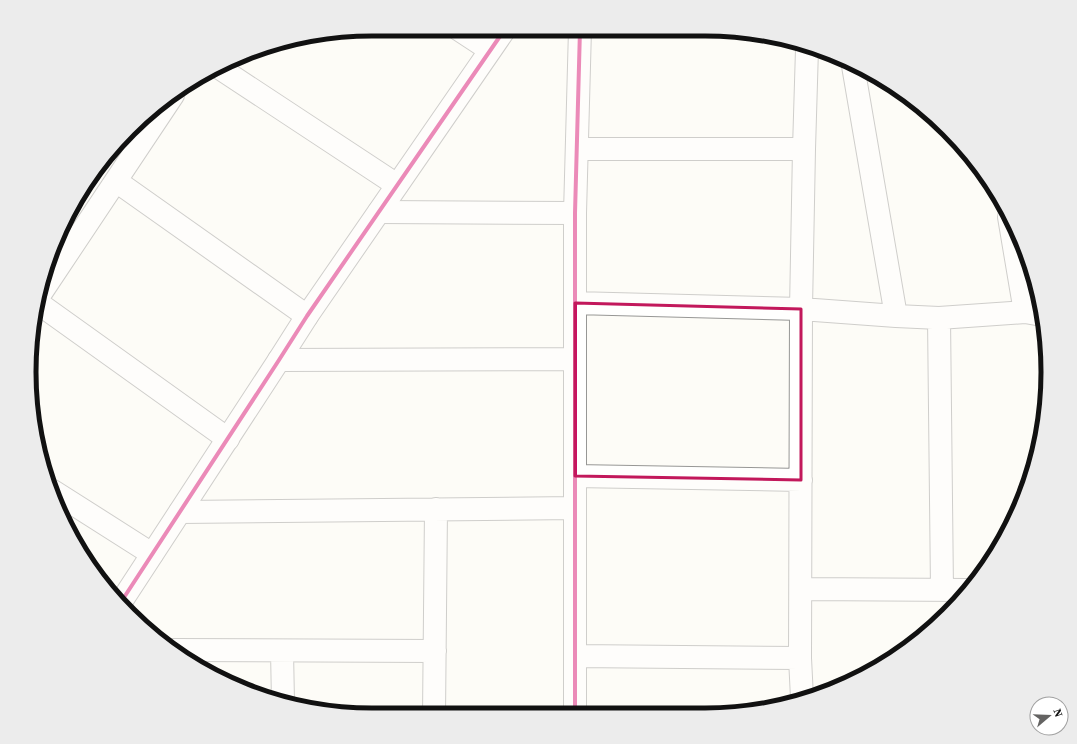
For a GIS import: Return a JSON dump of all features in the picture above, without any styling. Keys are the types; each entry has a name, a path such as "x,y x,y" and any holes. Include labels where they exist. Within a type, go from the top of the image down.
{"street":[{"path":"469,36 490,50"},
{"path":"123,598 307,316 499,36"},
{"path":"575,708 575,213 580,36"},
{"path":"802,694 800,658 801,309 804,149 808,52"},
{"path":"224,71 397,185"},
{"path":"854,71 896,316"},
{"path":"48,283 165,106"},
{"path":"577,149 804,149"},
{"path":"116,180 307,316"},
{"path":"379,212 575,213"},
{"path":"575,303 801,309 938,318 1034,313 1017,249"},
{"path":"42,306 228,439"},
{"path":"938,318 942,590"},
{"path":"279,360 575,359"},
{"path":"575,476 801,480"},
{"path":"60,495 152,554"},
{"path":"180,512 575,508"},
{"path":"434,708 436,509"},
{"path":"801,589 961,590"},
{"path":"184,650 435,651"},
{"path":"282,651 283,696"},
{"path":"575,656 800,658"}],"highlighted area":[{"path":"575,303 801,309 801,480 575,476"}],"cycle path":[{"path":"123,599 307,316 500,36"},
{"path":"575,708 575,213 580,36"}]}
